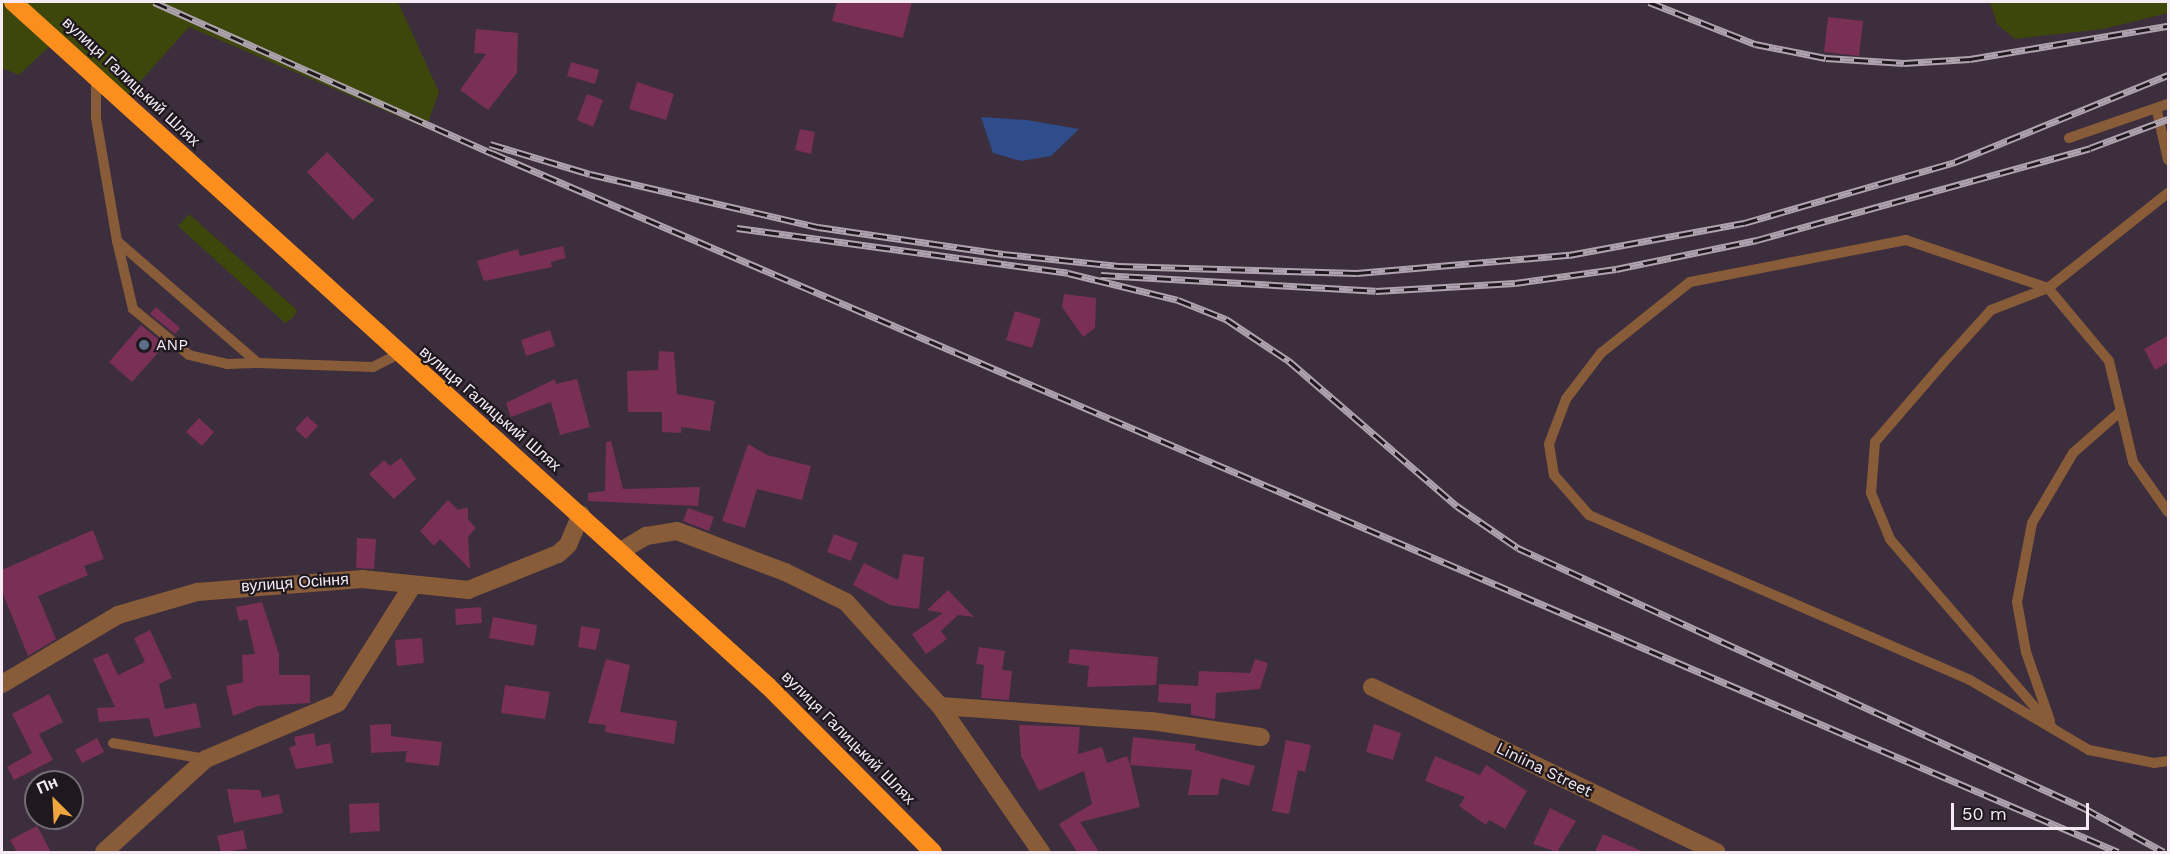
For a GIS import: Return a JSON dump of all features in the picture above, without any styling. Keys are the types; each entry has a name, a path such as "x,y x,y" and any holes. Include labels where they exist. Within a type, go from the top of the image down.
{"highway":[{"name":"вулиця Галицький Шлях","path":"13,2 398,354 621,551 840,754 933,852"}],"street":[{"name":"вулиця Осіння","path":"2,684 118,615 157,600 296,580 362,579 411,588 468,590 543,563 568,546 581,515"},
{"path":"621,551 646,536 677,531 785,572 846,602 940,706 1041,852"},
{"path":"104,852 206,759 338,703 411,588"},
{"name":"Liniina Street","path":"1372,687 1717,852"},
{"path":"940,706 1151,721 1262,738"}],"lane":[{"path":"96,76 96,118 117,241 133,309 189,355 227,364 373,367 398,354"},
{"path":"2069,138 2157,111 2169,104"},
{"path":"2157,111 2169,160"},
{"path":"2052,727 1890,539 1871,494 1875,442 1991,310 2048,288 2169,193"},
{"path":"2169,512 2133,462 2109,361 2048,288 1906,240 1690,282 1601,353 1566,399 1549,444 1554,475 1589,515 1970,680 2089,750 2154,763 2169,761"},
{"path":"117,241 258,363"},
{"path":"2052,727 2026,652 2017,602 2032,523 2073,453 2121,411"},
{"path":"113,743 206,759"}],"green space":[{"path":"2,2 398,2 439,92 426,128 189,27 122,102 53,43 19,75 2,68"},
{"path":"1990,2 2168,2 2168,13 2103,29 2015,39 1997,24"},
{"path":"189,214 297,310 293,318 285,323 178,226"}],"water":[{"path":"981,117 1027,120 1079,129 1051,156 1021,161 993,153"}],"building":[{"path":"837,2 912,2 903,38 832,21"},
{"path":"1828,17 1863,21 1859,56 1824,52"},
{"path":"476,29 518,33 517,73 488,110 460,90 486,54 474,53"},
{"path":"571,62 599,70 595,84 567,76"},
{"path":"637,82 674,94 666,120 629,109"},
{"path":"587,94 603,100 593,127 577,120"},
{"path":"800,129 815,132 811,154 795,150"},
{"path":"327,152 374,200 353,220 307,172"},
{"path":"563,246 566,258 551,262 552,267 484,281 477,261 518,249 520,256"},
{"path":"1064,294 1096,298 1095,328 1083,337 1062,307"},
{"path":"156,307 180,328 175,334 150,314"},
{"path":"1015,311 1041,319 1032,348 1006,340"},
{"name":"ANP","path":"141,325 165,345 132,382 109,362"},
{"path":"550,330 555,346 526,356 521,340"},
{"path":"2169,335 2169,362 2155,370 2144,349"},
{"path":"659,351 674,352 677,394 715,401 710,431 681,427 681,433 662,432 662,412 628,412 627,371 658,370"},
{"path":"555,379 556,384 577,379 590,427 560,435 551,402 511,417 506,403"},
{"path":"307,416 318,426 306,439 295,429"},
{"path":"199,418 214,432 202,446 186,432"},
{"path":"611,441 623,489 700,487 698,506 588,501 588,493 605,491 606,442"},
{"path":"748,444 767,455 811,466 802,500 757,489 745,528 722,521"},
{"path":"401,458 416,479 394,499 369,474 384,460 390,466"},
{"path":"448,500 458,510 468,507 468,519 476,528 468,537 470,569 440,539 434,546 420,531"},
{"path":"688,508 714,517 709,531 683,521"},
{"path":"93,530 104,559 84,566 88,575 38,596 56,639 28,656 2,591 2,570"},
{"path":"834,534 858,543 851,561 827,552"},
{"path":"357,538 376,539 374,569 356,568"},
{"path":"903,554 924,557 919,609 890,605 853,585 864,563 898,580"},
{"path":"948,590 974,617 958,615 941,631 947,639 926,654 912,634 943,613 927,610"},
{"path":"262,602 279,654 279,675 310,675 310,703 258,706 233,716 226,686 243,682 242,655 255,654 247,619 239,621 236,607"},
{"path":"481,607 482,623 456,625 455,609"},
{"path":"493,617 537,625 534,646 489,638"},
{"path":"581,626 600,629 596,650 578,647"},
{"path":"150,630 172,678 159,684 165,709 196,703 201,727 154,737 149,718 99,722 97,708 115,707 93,659 108,653 118,675 145,662 134,638"},
{"path":"422,638 424,663 397,666 395,640"},
{"path":"979,647 1005,651 1002,670 1012,671 1009,700 981,698 984,665 976,664"},
{"path":"1070,649 1158,657 1156,685 1087,687 1089,666 1068,663"},
{"path":"606,659 630,665 620,712 677,721 674,744 605,732 606,725 588,723"},
{"path":"1255,659 1268,663 1260,689 1216,693 1215,719 1191,715 1191,704 1158,702 1159,684 1198,686 1199,671 1250,673"},
{"path":"505,685 550,692 545,719 501,713"},
{"path":"49,694 63,722 39,734 53,760 34,770 24,770 24,775 14,780 7,767 32,753 12,714"},
{"path":"391,724 391,736 442,742 439,766 405,762 407,751 371,753 370,725"},
{"path":"1374,724 1401,733 1393,760 1366,752"},
{"path":"1019,725 1080,727 1078,754 1102,747 1107,763 1127,756 1140,807 1080,822 1099,852 1077,852 1059,824 1092,804 1084,771 1039,791 1021,756"},
{"path":"314,733 316,746 330,743 333,763 296,769 289,748 296,745 294,737"},
{"path":"1133,737 1196,744 1195,750 1255,766 1249,786 1221,778 1218,795 1188,795 1192,770 1130,765"},
{"path":"97,738 104,752 82,763 75,750"},
{"path":"1286,740 1311,745 1305,772 1298,770 1289,814 1272,811"},
{"path":"1435,756 1480,775 1486,765 1527,791 1505,829 1489,820 1486,825 1459,806 1465,797 1425,781"},
{"path":"227,789 260,790 262,798 279,794 283,813 234,823"},
{"path":"379,803 380,831 350,833 349,804"},
{"path":"1550,808 1576,821 1557,852 1533,844"},
{"path":"29,830 39,830 51,852 17,852 10,840"},
{"path":"243,830 247,849 221,852 217,836"},
{"path":"1603,834 1644,852 1595,852"}],"railway":[{"path":"154,2 492,153 2118,852"},
{"path":"1649,2 1755,44 1826,58 1904,63 1970,59 2168,26"},
{"path":"490,144 590,174 818,227 1003,254 1119,266 1357,273 1569,255 1744,223 1955,162 2168,75"},
{"path":"1101,275 1376,291 1515,283 1616,269 1757,240 2090,148 2168,119"},
{"path":"737,228 1068,273 1178,300 1226,319 1289,361 1457,506 1518,548 2084,808 2164,852"}],"place":[{"name":"ANP","path":"144,345"}]}
